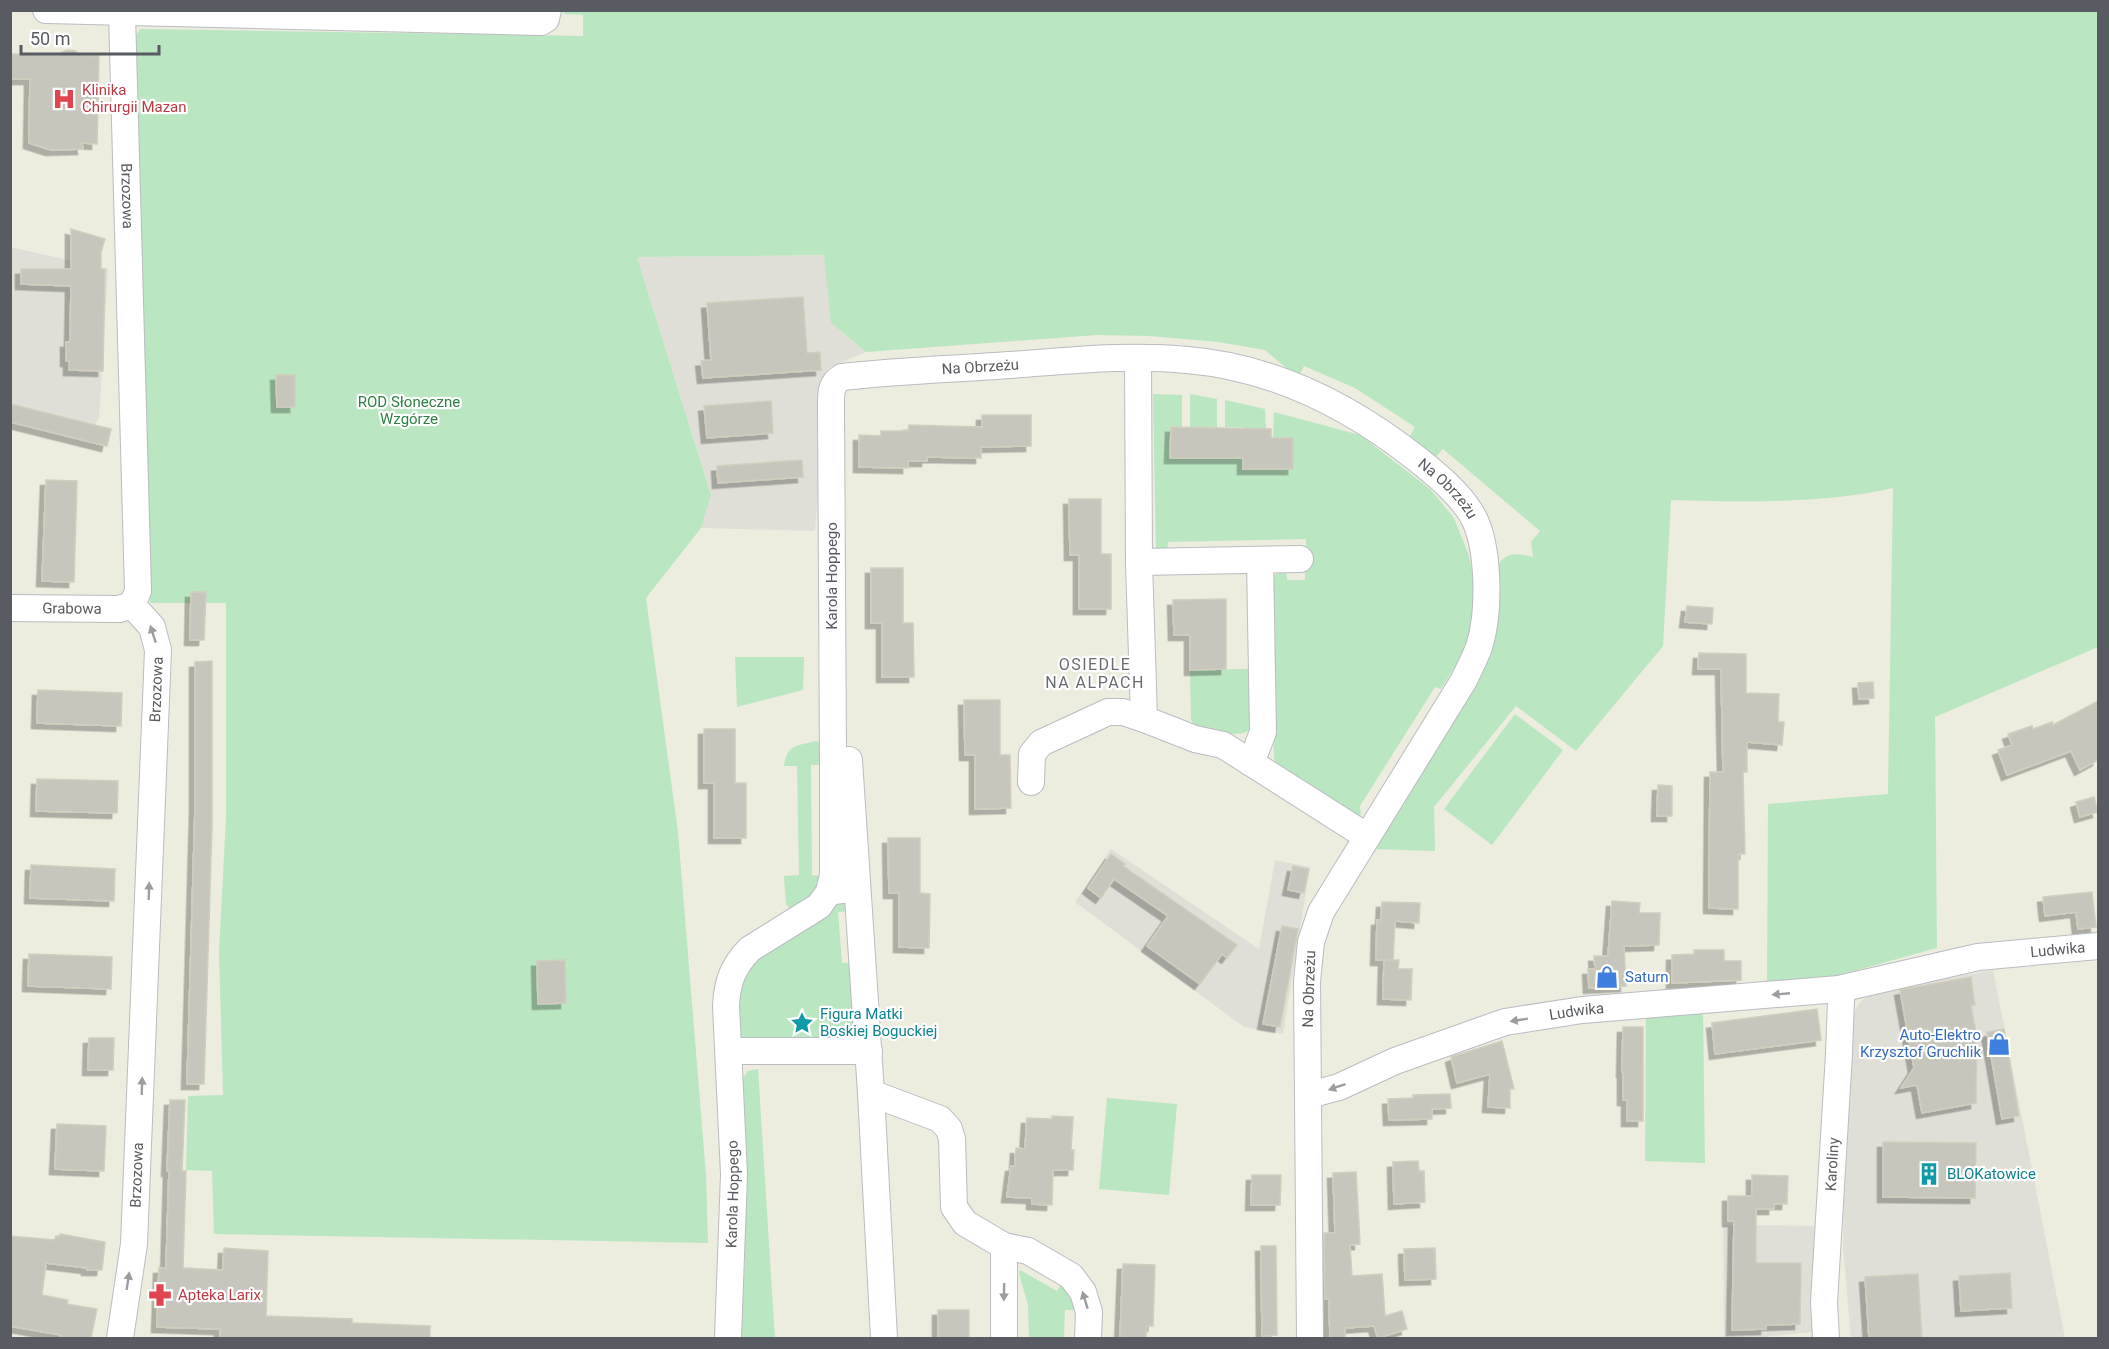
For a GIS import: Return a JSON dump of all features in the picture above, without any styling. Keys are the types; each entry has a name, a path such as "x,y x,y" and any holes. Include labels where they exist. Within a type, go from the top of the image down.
{"street":[{"path":"46,10 541,22 546,19 548,10"},
{"name":"Brzozowa","path":"120,1338 134,1244 158,650 152,627 132,605 138,591 122,13"},
{"name":"Na Obrzeżu","path":"831,394 835,382 842,377 853,376 1109,358 1187,360 1226,366 1252,371 1300,387 1348,412 1389,437 1440,477 1471,513 1478,530 1486,568 1485,613 1479,647 1464,680 1321,912 1311,942 1307,981 1309,1095"},
{"path":"1138,358 1139,562 1144,719"},
{"name":"Karola Hoppego","path":"729,1338 734,1174 726,989 730,975 750,949 819,906 829,892 834,875 831,394"},
{"path":"1139,562 1300,559"},
{"path":"1251,764 1263,732 1260,560"},
{"name":"Grabowa","path":"10,608 119,609 132,605"},
{"path":"1031,782 1032,754 1041,743 1108,712 1123,712 1196,739 1223,745 1366,836"},
{"path":"833,759 849,760 869,1051 884,1338"},
{"path":"829,892 857,888"},
{"name":"Ludwika","path":"1309,1095 1339,1088 1395,1060 1505,1022 1582,1010 1839,989 1978,957 2098,946"},
{"name":"Karoliny","path":"1826,1338 1824,1302 1839,1043 1841,1000 1839,989"},
{"path":"729,1051 869,1051"},
{"path":"871,1093 940,1119 949,1129 952,1139 954,1207 965,1223 1004,1246 1028,1251 1071,1276 1083,1292 1089,1312 1088,1338"},
{"path":"1309,1095 1310,1338"},
{"path":"1004,1246 1004,1338"}],"shaded area":[{"path":"10,247 108,269 99,418 95,425 11,404"},
{"path":"825,255 831,323 866,352 828,368 815,531 701,528 711,494 637,257"},
{"path":"1111,849 1259,949 1275,860 1310,867 1283,1034 1244,1027 1075,902"},
{"path":"1993,970 2065,1338 1851,1338 1843,1248 1845,1139 1854,1014 1858,1005 1866,997 1888,989"},
{"path":"1723,1225 1815,1226 1812,1332 1755,1338 1724,1338"}],"green space":[{"name":"ROD Słoneczne Wzgórze","path":"564,10 2098,11 2098,647 1935,717 1937,948 1839,975 1767,984 1768,804 1888,794 1893,488 1811,499 1671,500 1663,646 1576,751 1516,706 1434,807 1435,851 1372,849 1491,651 1496,567 1504,558 1512,554 1533,557 1531,542 1540,531 1443,449 1433,460 1407,441 1415,427 1355,388 1304,366 1298,378 1265,350 1218,342 1150,336 1097,335 866,352 831,323 824,255 637,257 711,495 701,528 646,598 678,832 706,1175 708,1243 214,1234 212,1171 186,1170 188,1096 223,1095 219,952 226,818 226,603 150,603 134,39 140,29 583,36 583,15 564,14"},
{"path":"1153,394 1182,395 1182,427 1171,427 1171,458 1243,458 1243,469 1292,469 1293,438 1273,438 1274,412 1360,435 1430,489 1454,518 1468,553 1474,577 1474,611 1471,631 1462,656 1441,689 1435,687 1360,806 1361,817 1355,817 1277,766 1274,758 1268,588 1274,575 1286,568 1287,580 1305,580 1306,539 1168,542 1167,554 1156,551"},
{"path":"1190,394 1217,399 1217,427 1190,427"},
{"path":"1225,400 1265,409 1266,429 1243,437 1242,427 1225,427"},
{"path":"735,657 804,657 803,690 737,707"},
{"path":"1247,669 1252,671 1253,725 1249,730 1225,734 1200,728 1194,724 1191,720 1190,670"},
{"path":"1515,714 1563,750 1492,845 1444,809"},
{"path":"816,741 821,744 824,765 811,765 812,875 825,876 817,897 791,910 786,904 784,876 799,875 797,766 784,766 785,759 794,747"},
{"path":"842,902 847,902 850,911 838,912 842,963 854,963 856,1035 851,1039 746,1041 736,1029 738,980 759,953"},
{"path":"1703,1012 1705,1163 1645,1161 1646,1016"},
{"path":"758,1069 775,1338 741,1338 745,1260 742,1080 748,1071"},
{"path":"1107,1098 1177,1104 1169,1195 1099,1189"},
{"path":"1020,1270 1057,1291 1064,1279 1084,1310 1065,1310 1064,1338 1029,1338 1028,1305 1019,1274"}],"building":[{"path":"69,50 80,55 99,56 97,144 82,143 83,149 51,150 29,143 30,79 10,79 10,54 58,55"},
{"path":"71,229 105,239 101,252 101,269 105,269 103,371 69,370 69,361 66,361 66,342 70,342 71,286 21,284 21,269 71,269"},
{"path":"803,297 807,353 820,352 821,370 703,378 701,361 711,360 707,303"},
{"path":"276,375 295,375 295,407 277,407"},
{"path":"771,401 773,433 707,438 704,406"},
{"path":"10,404 111,429 107,446 10,422"},
{"path":"982,415 1031,415 1031,446 981,447 981,458 927,457 927,461 908,461 908,468 859,467 859,435 881,436 881,431 908,431 909,425 982,427"},
{"path":"1171,427 1271,429 1271,438 1293,438 1293,469 1243,469 1243,458 1170,458"},
{"path":"802,460 803,477 718,483 717,466"},
{"path":"46,480 77,481 74,582 42,581"},
{"path":"1069,499 1101,499 1101,554 1111,554 1111,609 1079,609 1079,555 1070,555"},
{"path":"871,568 903,568 903,623 913,623 914,677 882,677 882,623 871,623"},
{"path":"191,592 206,592 204,640 190,640"},
{"path":"1226,599 1226,669 1190,670 1190,635 1174,635 1173,600"},
{"path":"1687,606 1713,608 1712,624 1685,622"},
{"path":"1699,653 1746,654 1746,693 1779,694 1778,722 1784,722 1782,745 1747,742 1747,772 1743,772 1745,854 1738,854 1738,909 1709,908 1710,772 1723,772 1721,669 1698,669"},
{"path":"212,661 212,826 204,1084 187,1084 195,808 195,662"},
{"path":"1873,682 1874,698 1859,699 1858,683"},
{"path":"38,690 122,693 121,726 37,723"},
{"path":"964,700 1000,700 1000,755 1010,755 1011,808 975,809 975,755 965,755"},
{"path":"2098,701 2098,760 2080,770 2071,751 2007,775 1998,750 2012,745 2008,734 2052,722 2053,725"},
{"path":"704,729 735,729 735,783 746,783 746,838 714,838 714,783 704,783"},
{"path":"37,779 118,781 117,813 36,811"},
{"path":"1658,785 1672,786 1672,816 1657,816"},
{"path":"2094,797 2098,812 2080,817 2076,802"},
{"path":"888,838 920,838 920,893 930,894 929,948 899,947 899,893 889,893"},
{"path":"1111,854 1125,864 1123,866 1237,945 1227,958 1222,954 1200,984 1147,946 1168,916 1114,879 1101,898 1088,888"},
{"path":"31,865 115,869 114,901 30,898"},
{"path":"1293,866 1309,869 1304,893 1288,890"},
{"path":"2092,892 2096,927 2078,929 2076,912 2045,916 2043,897"},
{"path":"1612,901 1640,903 1639,913 1660,913 1659,945 1624,946 1626,986 1589,988 1588,969 1595,969 1594,956 1608,956"},
{"path":"1382,902 1420,903 1419,923 1395,921 1393,960 1399,960 1398,969 1412,969 1411,1000 1383,999 1384,960 1376,960 1377,920 1381,920"},
{"path":"1282,926 1298,929 1280,1027 1263,1024"},
{"path":"1694,950 1724,950 1724,961 1741,961 1741,980 1672,983 1672,955 1694,954"},
{"path":"29,954 112,957 111,989 28,986"},
{"path":"565,960 566,1003 538,1004 537,961"},
{"path":"1971,977 1975,1005 1971,1006 1977,1037 1976,1103 1922,1113 1917,1085 1901,1088 1914,1068 1900,990"},
{"path":"1817,1009 1821,1040 1715,1054 1712,1023"},
{"path":"1623,1027 1643,1027 1643,1121 1627,1121 1627,1100 1623,1100"},
{"path":"2004,1029 2019,1116 2002,1119 1987,1032"},
{"path":"89,1038 114,1038 113,1070 88,1070"},
{"path":"1502,1041 1514,1089 1510,1089 1510,1108 1488,1107 1490,1074 1457,1083 1451,1057"},
{"path":"1450,1094 1451,1108 1432,1109 1432,1119 1389,1120 1388,1099 1413,1098 1413,1095"},
{"path":"170,1100 185,1100 182,1171 186,1171 183,1268 223,1270 224,1248 268,1251 266,1316 352,1319 352,1323 430,1326 430,1338 220,1338 220,1329 157,1327 159,1268 166,1268 169,1171 167,1171"},
{"path":"1052,1116 1073,1117 1071,1150 1074,1150 1073,1170 1053,1170 1052,1205 1032,1204 1032,1198 1007,1197 1011,1166 1015,1166 1016,1148 1025,1149 1027,1118 1052,1119"},
{"path":"57,1124 106,1126 104,1171 55,1169"},
{"name":"BLOKatowice","path":"1883,1142 1976,1143 1975,1198 1883,1197"},
{"path":"1418,1161 1419,1171 1424,1171 1425,1202 1394,1204 1393,1162"},
{"path":"1356,1172 1360,1244 1350,1245 1352,1276 1382,1274 1385,1316 1402,1311 1407,1329 1378,1338 1374,1326 1345,1328 1345,1338 1330,1338 1329,1299 1325,1299 1324,1233 1335,1233 1333,1173"},
{"path":"1252,1175 1281,1175 1280,1205 1251,1205"},
{"path":"1752,1175 1788,1176 1787,1204 1774,1204 1774,1209 1756,1209 1756,1263 1801,1263 1800,1324 1766,1325 1766,1329 1732,1330 1734,1221 1728,1221 1728,1196 1752,1196"},
{"path":"60,1234 105,1242 102,1270 87,1270 87,1268 46,1263 42,1295 68,1300 67,1304 97,1309 91,1338 60,1338 61,1335 10,1326 10,1236 55,1240"},
{"path":"1261,1246 1276,1246 1277,1335 1262,1336"},
{"path":"1435,1248 1436,1279 1405,1280 1404,1249"},
{"path":"1123,1264 1155,1265 1153,1326 1146,1326 1146,1338 1120,1338"},
{"path":"2010,1273 2012,1308 1961,1311 1959,1276"},
{"path":"1918,1274 1922,1338 1869,1338 1865,1277"},
{"path":"938,1310 969,1310 969,1338 938,1338"}],"place":[{"name":"Klinika Chirurgii Mazan","path":"64,99"},
{"name":"Saturn","path":"1607,977"},
{"name":"Figura Matki Boskiej Boguckiej","path":"802,1023"},
{"name":"Auto-Elektro Krzysztof Gruchlik","path":"1999,1044"},
{"name":"BLOKatowice","path":"1929,1174"},
{"name":"Apteka Larix","path":"160,1295"}],"district":[{"name":"OSIEDLE NA ALPACH","path":"1095,673"}]}
